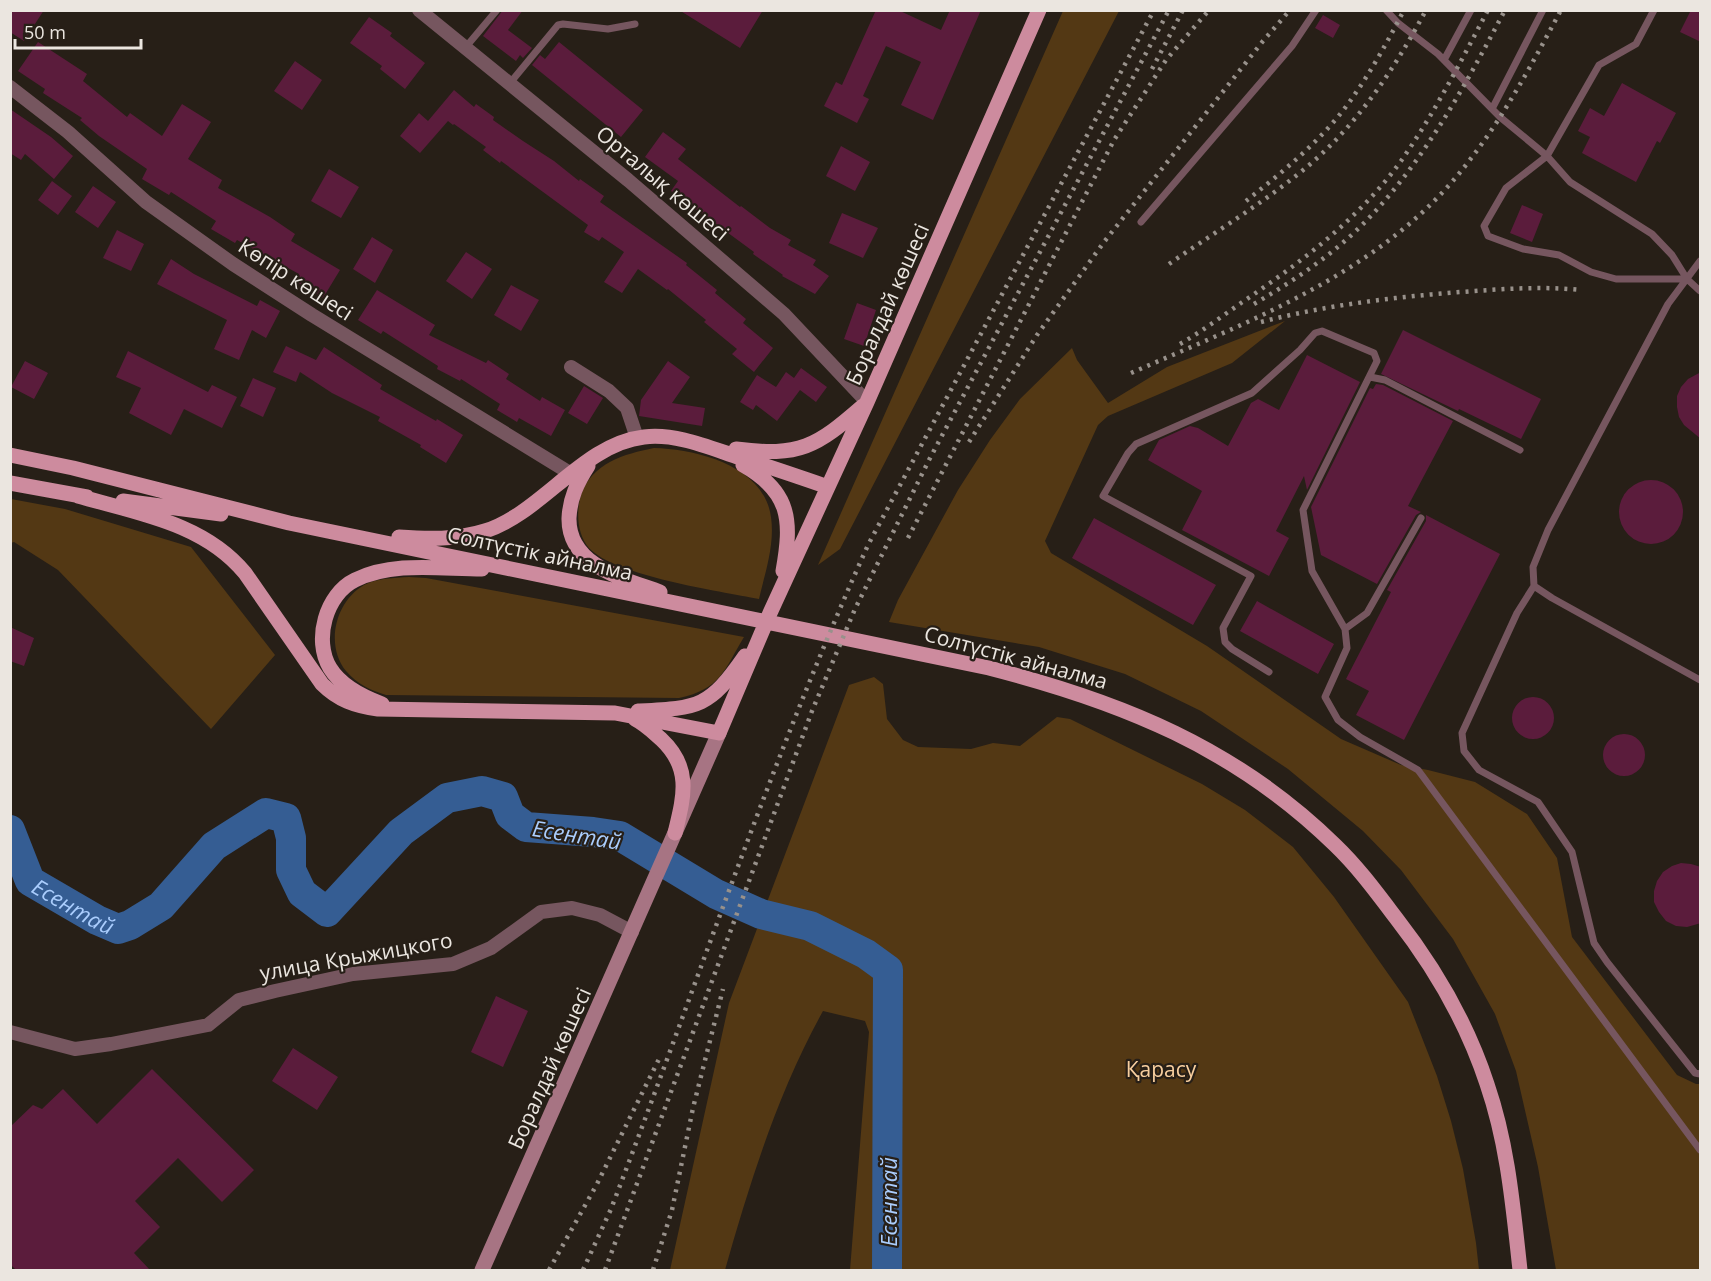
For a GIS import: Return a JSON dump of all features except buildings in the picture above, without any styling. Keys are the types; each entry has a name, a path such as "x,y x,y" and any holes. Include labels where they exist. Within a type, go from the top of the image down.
{"main road":[{"name":"Боралдай көшесі","path":"770,613 867,402 1039,10"},
{"path":"705,446 766,452 797,450 825,437 867,402"},
{"path":"351,535 450,538 485,531 503,524 576,476 600,453 637,438 670,438 705,446 828,487"},
{"path":"675,833 764,629 782,573 787,548 788,525 778,494 766,480 744,465 705,446"},
{"name":"Солтүстік айналма","path":"10,454 289,523 935,656 1041,681 1140,716 1189,739 1234,764 1286,800 1336,846 1374,889 1419,947 1457,1009 1487,1084 1509,1165 1520,1270"},
{"path":"576,476 569,524 576,546 582,554 613,574 704,609"},
{"name":"Солтүстік айналма","path":"10,483 78,496 289,523"},
{"path":"78,496 174,524 214,543 232,557 245,573 322,684 333,695 344,701 365,707 615,712 683,708 707,701 717,693 764,629"},
{"path":"403,709 370,700 342,681 330,668 323,651 323,631 327,612 335,597 354,580 387,570 410,568 520,570"},
{"path":"615,712 719,733"},
{"path":"615,712 631,717 649,729 666,744 681,768 684,778 683,800 675,833"},
{"name":"Боралдай көшесі","path":"482,1269 675,833"}],"street":[{"name":"Орталық көшесі","path":"419,10 628,180 784,314 867,402"},
{"name":"Көпір көшесі","path":"10,87 68,132 146,202 233,264 312,315 576,476"},
{"path":"571,367 609,391 627,408 637,438"},
{"name":"улица Крыжицкого","path":"10,1032 75,1048 111,1044 208,1024 239,1000 275,991 353,974 453,964 491,948 541,912 572,908 600,915 632,932"}],"lane":[{"path":"465,48 497,10"},
{"path":"1141,222 1292,46 1316,10"},
{"path":"1386,10 1398,23 1444,60 1492,109 1547,156 1570,182 1652,234 1672,255 1687,279 1701,291"},
{"path":"1444,60 1471,10"},
{"path":"1492,109 1543,10"},
{"path":"1654,10 1636,44 1599,65 1547,156 1506,188 1484,226 1488,236 1522,249 1559,255 1591,272 1616,279 1687,279"},
{"path":"510,83 558,25 608,29 635,24"},
{"path":"1701,261 1668,304 1548,531 1533,567 1534,586 1517,613 1462,733 1464,751 1479,770 1538,802 1572,852 1594,943 1695,1073 1701,1074"},
{"path":"1269,672 1232,649 1225,642 1223,628 1251,576 1103,496 1128,453 1137,444 1252,393 1300,350 1315,333 1322,331 1374,353 1377,361 1303,510 1312,571 1345,629 1347,648 1325,698 1338,720 1360,737 1418,770 1701,1150"},
{"path":"1371,377 1385,380 1520,450"},
{"path":"1345,629 1367,613 1421,518"},
{"path":"1534,586 1701,680"}],"green space":[{"path":"1063,11 1119,11 840,549 818,565"},
{"path":"1285,321 1232,363 1108,416 1098,425 1045,541 1051,553 1207,646 1341,739 1401,765 1475,782 1527,814 1557,858 1572,937 1677,1075 1700,1084 1700,1270 1556,1270 1538,1167 1516,1071 1495,1014 1453,939 1401,870 1363,831 1288,769 1201,711 1125,674 1039,647 889,622 898,600 958,490 990,440 1020,399 1072,348 1077,360 1108,403 1167,367"},
{"path":"654,448 689,452 726,464 742,473 756,485 766,499 771,517 772,538 759,599 694,587 644,574 621,567 602,558 589,548 582,536 578,516 581,495 586,484 593,475 610,462 631,453"},
{"path":"11,499 65,509 191,547 275,655 211,729 58,570 14,542 11,543"},
{"path":"426,578 744,637 720,677 704,689 679,698 386,695 364,686 346,671 336,649 336,625 346,602 364,585 380,580"},
{"name":"Қарасу","path":"874,677 883,684 887,719 903,740 918,747 971,749 993,743 1020,746 1057,717 1070,719 1202,784 1245,810 1293,847 1334,897 1408,1002 1437,1076 1451,1121 1463,1169 1479,1270 850,1270 869,1032 865,1021 823,1011 792,1073 766,1138 725,1270 670,1270 729,1003 849,685"}],"waterway":[{"name":"Есентай","path":"10,830 30,881 97,920 118,929 130,925 161,906 214,846 266,813 286,818 291,838 291,870 302,893 327,912 401,832 447,798 482,791 503,797 510,815 526,827 620,836 716,894 761,914 810,926 866,954 888,970 887,1270"}],"railway":[{"path":"583,1270 611,1209 798,709 868,545 1154,10"},
{"path":"605,1270 812,711 855,609 929,460 1169,10"},
{"path":"1152,69 1183,10"},
{"path":"908,538 1114,140 1166,60 1209,10"},
{"path":"969,442 1037,335 1104,242 1290,10"},
{"path":"1246,201 1305,152 1332,124 1362,84 1404,10"},
{"path":"1169,264 1275,192 1326,150 1374,94 1402,53 1426,10"},
{"path":"1180,344 1306,256 1367,202 1401,161 1425,125 1488,10"},
{"path":"1254,304 1328,255 1367,220 1388,197 1426,147 1443,120 1505,10"},
{"path":"1131,373 1269,312 1357,262 1398,233 1436,200 1469,161 1518,88 1561,10"},
{"path":"1261,322 1336,306 1411,296 1521,288 1581,290"},
{"path":"653,1270 672,1210 693,1108 723,989"},
{"path":"549,1270 597,1184 661,1055"}]}
